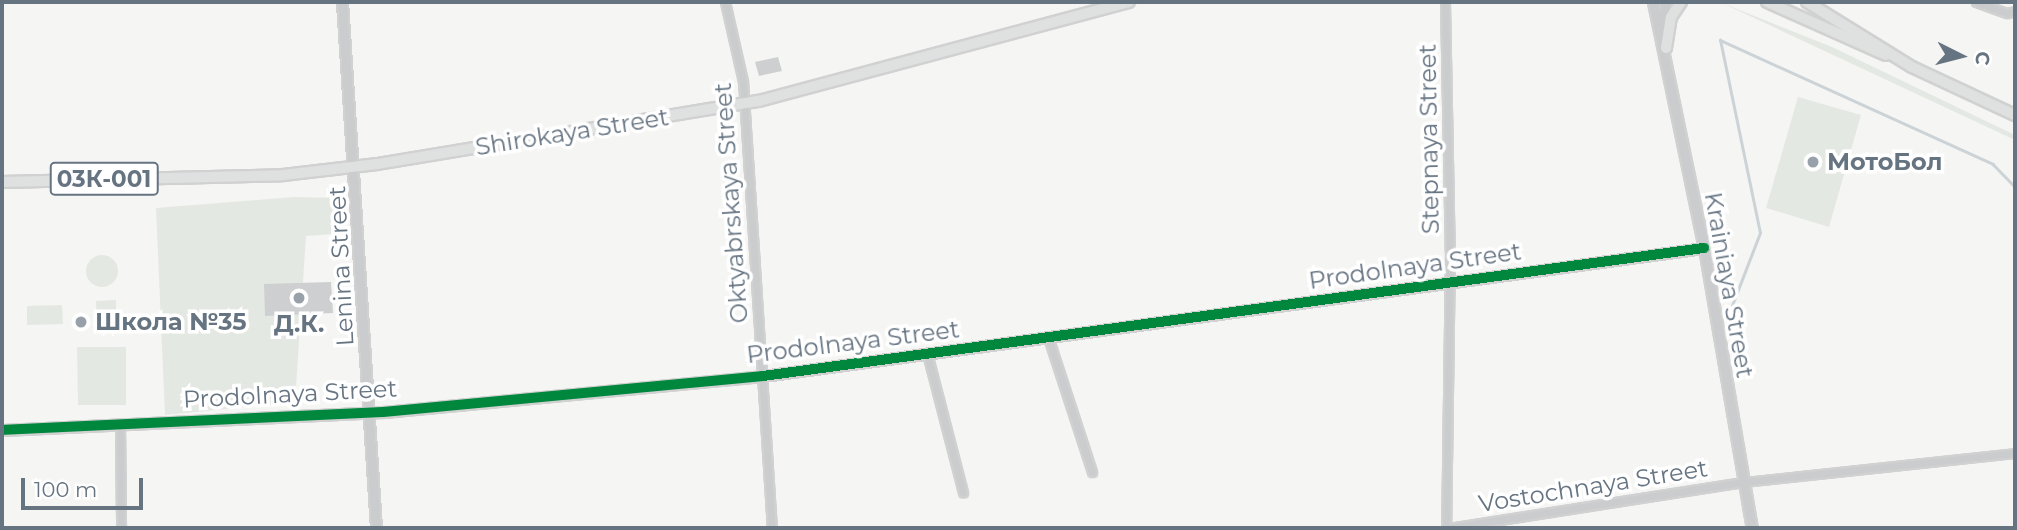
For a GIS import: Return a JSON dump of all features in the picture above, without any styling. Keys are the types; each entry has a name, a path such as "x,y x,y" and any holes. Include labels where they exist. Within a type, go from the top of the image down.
{"main road":[{"name":"Shirokaya Street","path":"2,182 270,176 355,167 744,104 1129,2"},
{"path":"1665,48 1671,17 1681,2"},
{"path":"1767,2 2015,115"},
{"path":"1807,2 1899,60"}],"street":[{"name":"Lenina Street","path":"342,2 355,167 376,528"},
{"name":"Oktyabrskaya Street","path":"724,2 744,104 772,528"},
{"name":"Stepnaya Street","path":"1445,2 1448,528"},
{"path":"1653,2 1665,48"},
{"path":"1665,2 1665,48"},
{"path":"1976,2 2007,13 2015,11"},
{"name":"Krainiaya Street","path":"1665,48 1704,248 1752,528"},
{"name":"Prodolnaya Street","path":"2,430 369,413 763,376 1704,248"},
{"path":"1048,337 1091,472"},
{"path":"927,353 963,492"},
{"path":"120,424 121,528"},
{"name":"Vostochnaya Street","path":"1448,528 1744,482 2015,453"}],"shaded area":[{"path":"1722,3 1832,47 2015,135 2015,140"},
{"name":"МотоБол","path":"1798,97 1861,115 1829,227 1766,208"},
{"path":"294,197 343,198 347,233 306,236 295,402 165,415 156,208"},
{"path":"102,255 113,260 118,271 113,282 102,287 91,282 86,271 91,260"},
{"path":"116,300 116,332 97,331 96,301"},
{"path":"62,305 63,324 27,325 27,306"},
{"path":"77,347 126,347 126,405 78,405"}],"building":[{"path":"778,57 782,71 759,76 755,62"},
{"name":"Д.К.","path":"331,282 333,313 265,316 264,284"}],"waterway":[{"path":"1734,322 1731,308 1760,233 1720,40 1993,164 2015,187"}],"cycle path":[{"path":"2,430 383,412 763,376 1704,248"}],"place":[{"name":"МотоБол","path":"1813,162"},
{"name":"Д.К.","path":"299,298"},
{"name":"Школа №35","path":"81,322"}]}
